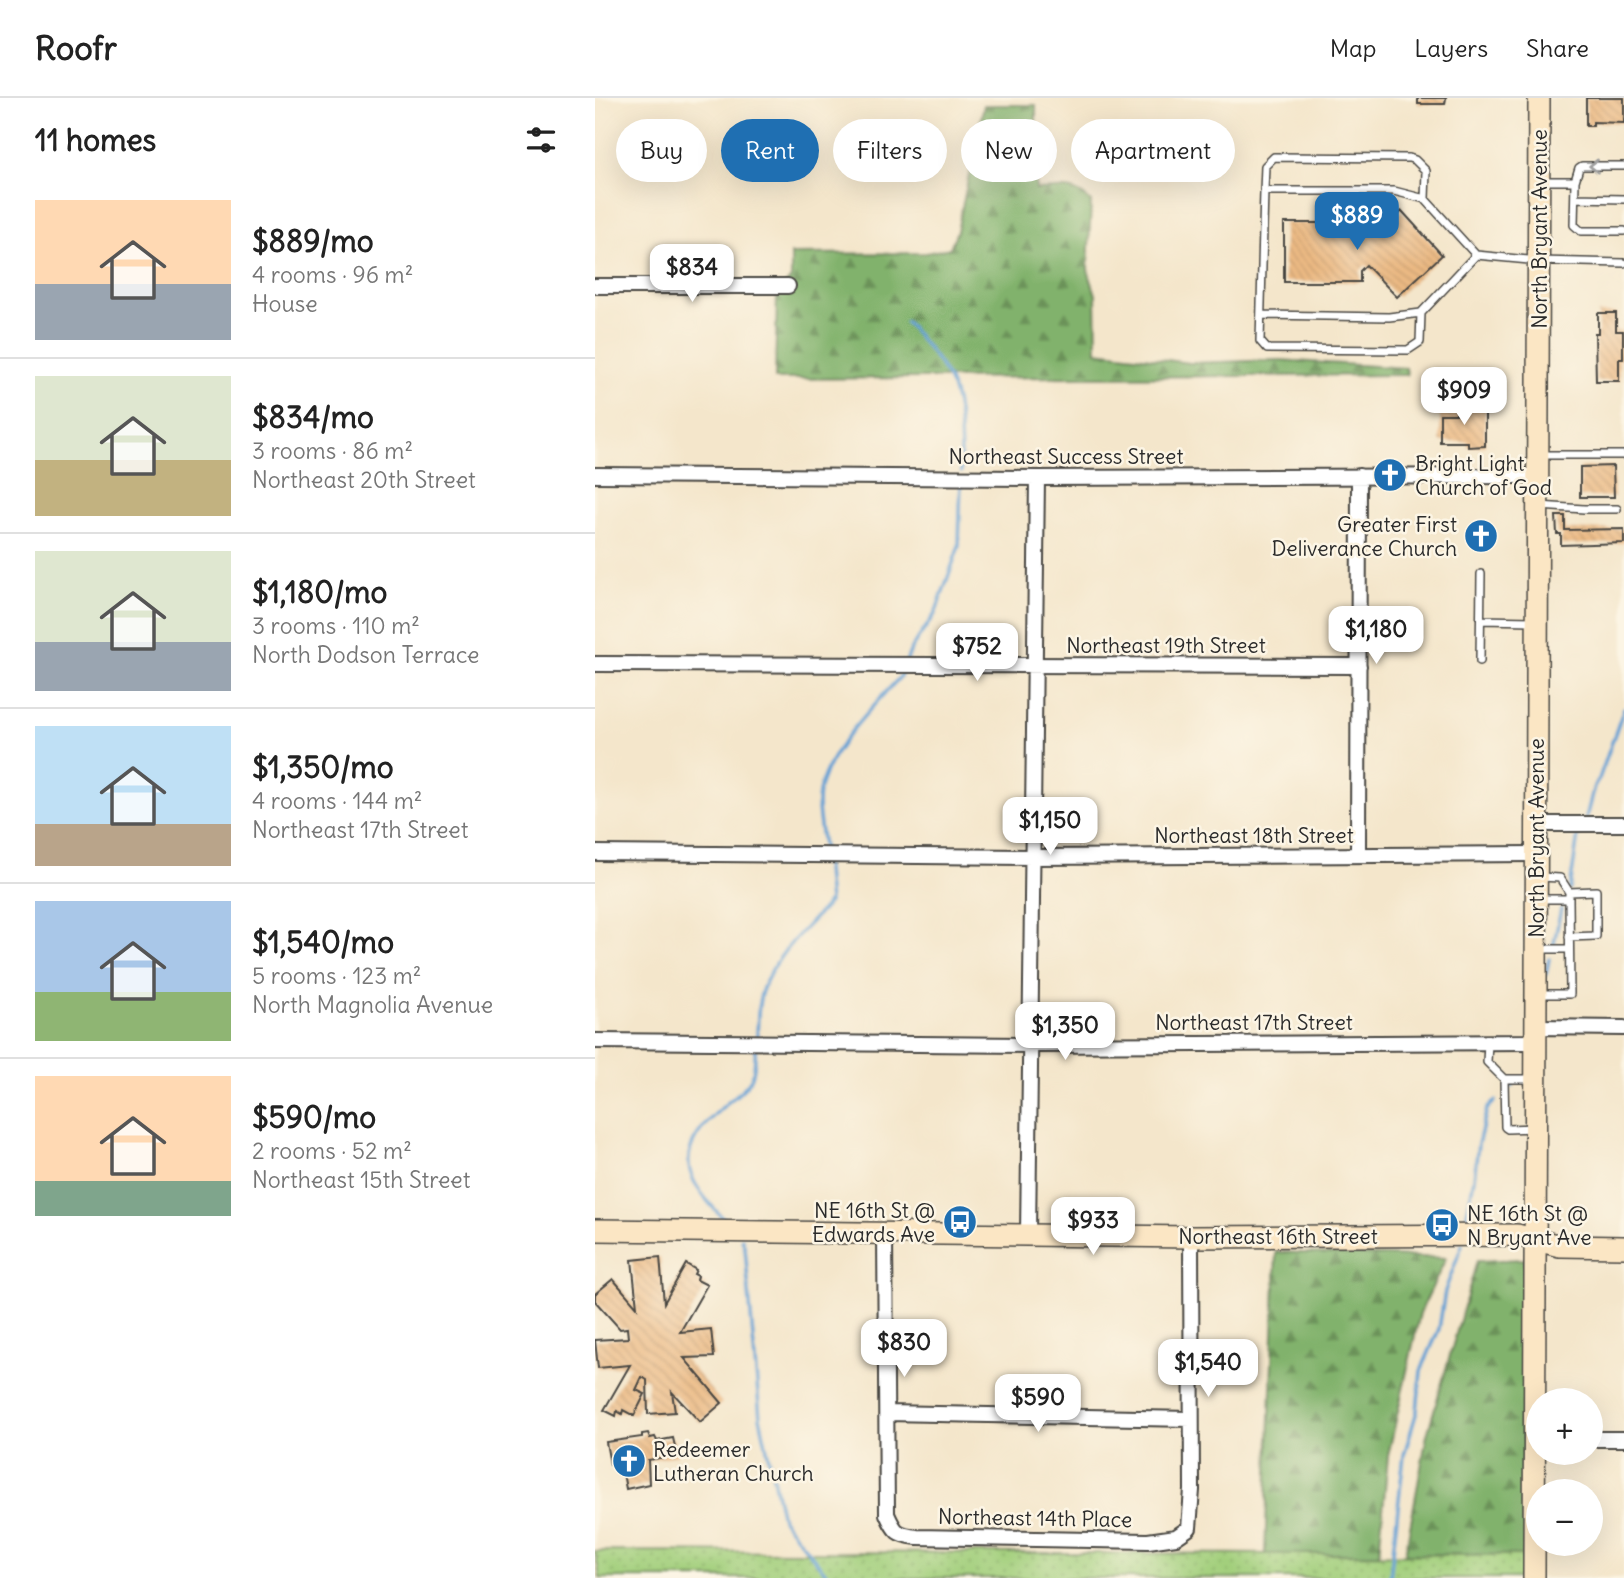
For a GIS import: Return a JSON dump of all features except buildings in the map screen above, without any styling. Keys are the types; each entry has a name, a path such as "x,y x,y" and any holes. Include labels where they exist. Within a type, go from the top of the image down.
{"street":[{"name":"North Bryant Avenue","path":"1536,1388 1539,98"},
{"path":"595,286 788,286"},
{"name":"Northeast Success Street","path":"595,475 1037,478 1359,476 1538,466"},
{"path":"1357,855 1359,476"},
{"path":"1028,1236 1037,478"},
{"name":"Northeast 19th Street","path":"595,664 1359,666"},
{"path":"1536,824 1624,824"},
{"name":"Northeast 18th Street","path":"595,853 1033,857 1536,854"},
{"name":"Northeast 17th Street","path":"595,1041 1031,1045 1487,1042 1535,1034 1624,1028"},
{"name":"Northeast 16th Street","path":"595,1230 1191,1237 1504,1235 1560,1246 1624,1247"},
{"path":"885,1234 887,1413 1191,1419 1191,1237"},
{"name":"Northeast 14th Place","path":"887,1413 887,1514 894,1530 917,1537 1148,1541 1176,1537 1189,1528 1192,1490 1191,1419"},
{"path":"1603,1439 1624,1439"},
{"name":"North Bryant Avenue","path":"1534,1578 1536,1465"}],"lane":[{"path":"1421,313 1420,342 1408,350 1267,349 1260,341 1265,166 1274,158 1409,158 1426,171 1425,199"},
{"path":"1624,166 1583,166 1577,171 1574,225 1581,231 1624,231"},
{"path":"1539,181 1575,181"},
{"path":"1265,191 1394,191 1425,199 1476,254 1539,261 1624,263"},
{"path":"1575,198 1624,199"},
{"path":"1261,315 1389,317 1421,313 1476,254"},
{"path":"1538,466 1624,455"},
{"path":"1538,506 1617,509"},
{"path":"1480,661 1481,574"},
{"path":"1481,620 1537,621"},
{"path":"1535,994 1570,994 1569,895 1560,878 1536,877"},
{"path":"1536,899 1596,891 1597,936 1569,937"},
{"path":"1535,949 1569,948"},
{"path":"1487,1042 1487,1062 1504,1079 1505,1127 1535,1128"},
{"path":"1504,1079 1535,1079"}],"green space":[{"path":"984,105 1036,105 1036,119 981,119"},
{"path":"968,182 1036,182 1036,190 1072,190 1091,202 1088,270 1096,295 1097,351 1190,363 1279,360 1406,368 1407,375 775,379 777,294 791,278 791,254 926,253 950,248 957,231"},
{"path":"1276,1252 1446,1258 1420,1313 1388,1456 1379,1554 1265,1554"},
{"path":"1525,1259 1526,1555 1405,1554 1427,1435 1477,1261"},
{"path":"595,1551 1528,1556 1528,1578 600,1578"}],"waterway":[{"path":"906,322 937,360 951,385 959,416 961,472"},
{"path":"906,662 911,649 935,614 959,546 961,480"},
{"path":"824,853 818,803 820,786 827,769 849,735 900,677 903,669"},
{"path":"1586,818 1594,786 1599,779 1624,708"},
{"path":"1570,889 1578,835"},
{"path":"757,1037 760,999 769,975 792,942 829,902 825,860"},
{"path":"1553,948 1561,909"},
{"path":"1546,974 1549,959"},
{"path":"728,1223 700,1191 692,1177 690,1150 709,1121 750,1081 754,1070 756,1045"},
{"path":"1465,1224 1478,1144 1487,1109 1495,1101"},
{"path":"742,1239 760,1417 782,1519 830,1578"},
{"path":"1390,1578 1404,1455 1417,1411 1421,1371 1439,1329 1445,1291 1462,1245"}],"place":[{"name":"Bright Light Church of God","path":"1390,475"},
{"name":"Greater First Deliverance Church","path":"1481,536"},
{"name":"NE 16th St @ Edwards Ave","path":"960,1222"},
{"name":"NE 16th St @ N Bryant Ave","path":"1442,1225"},
{"name":"Redeemer Lutheran Church","path":"629,1461"}]}
